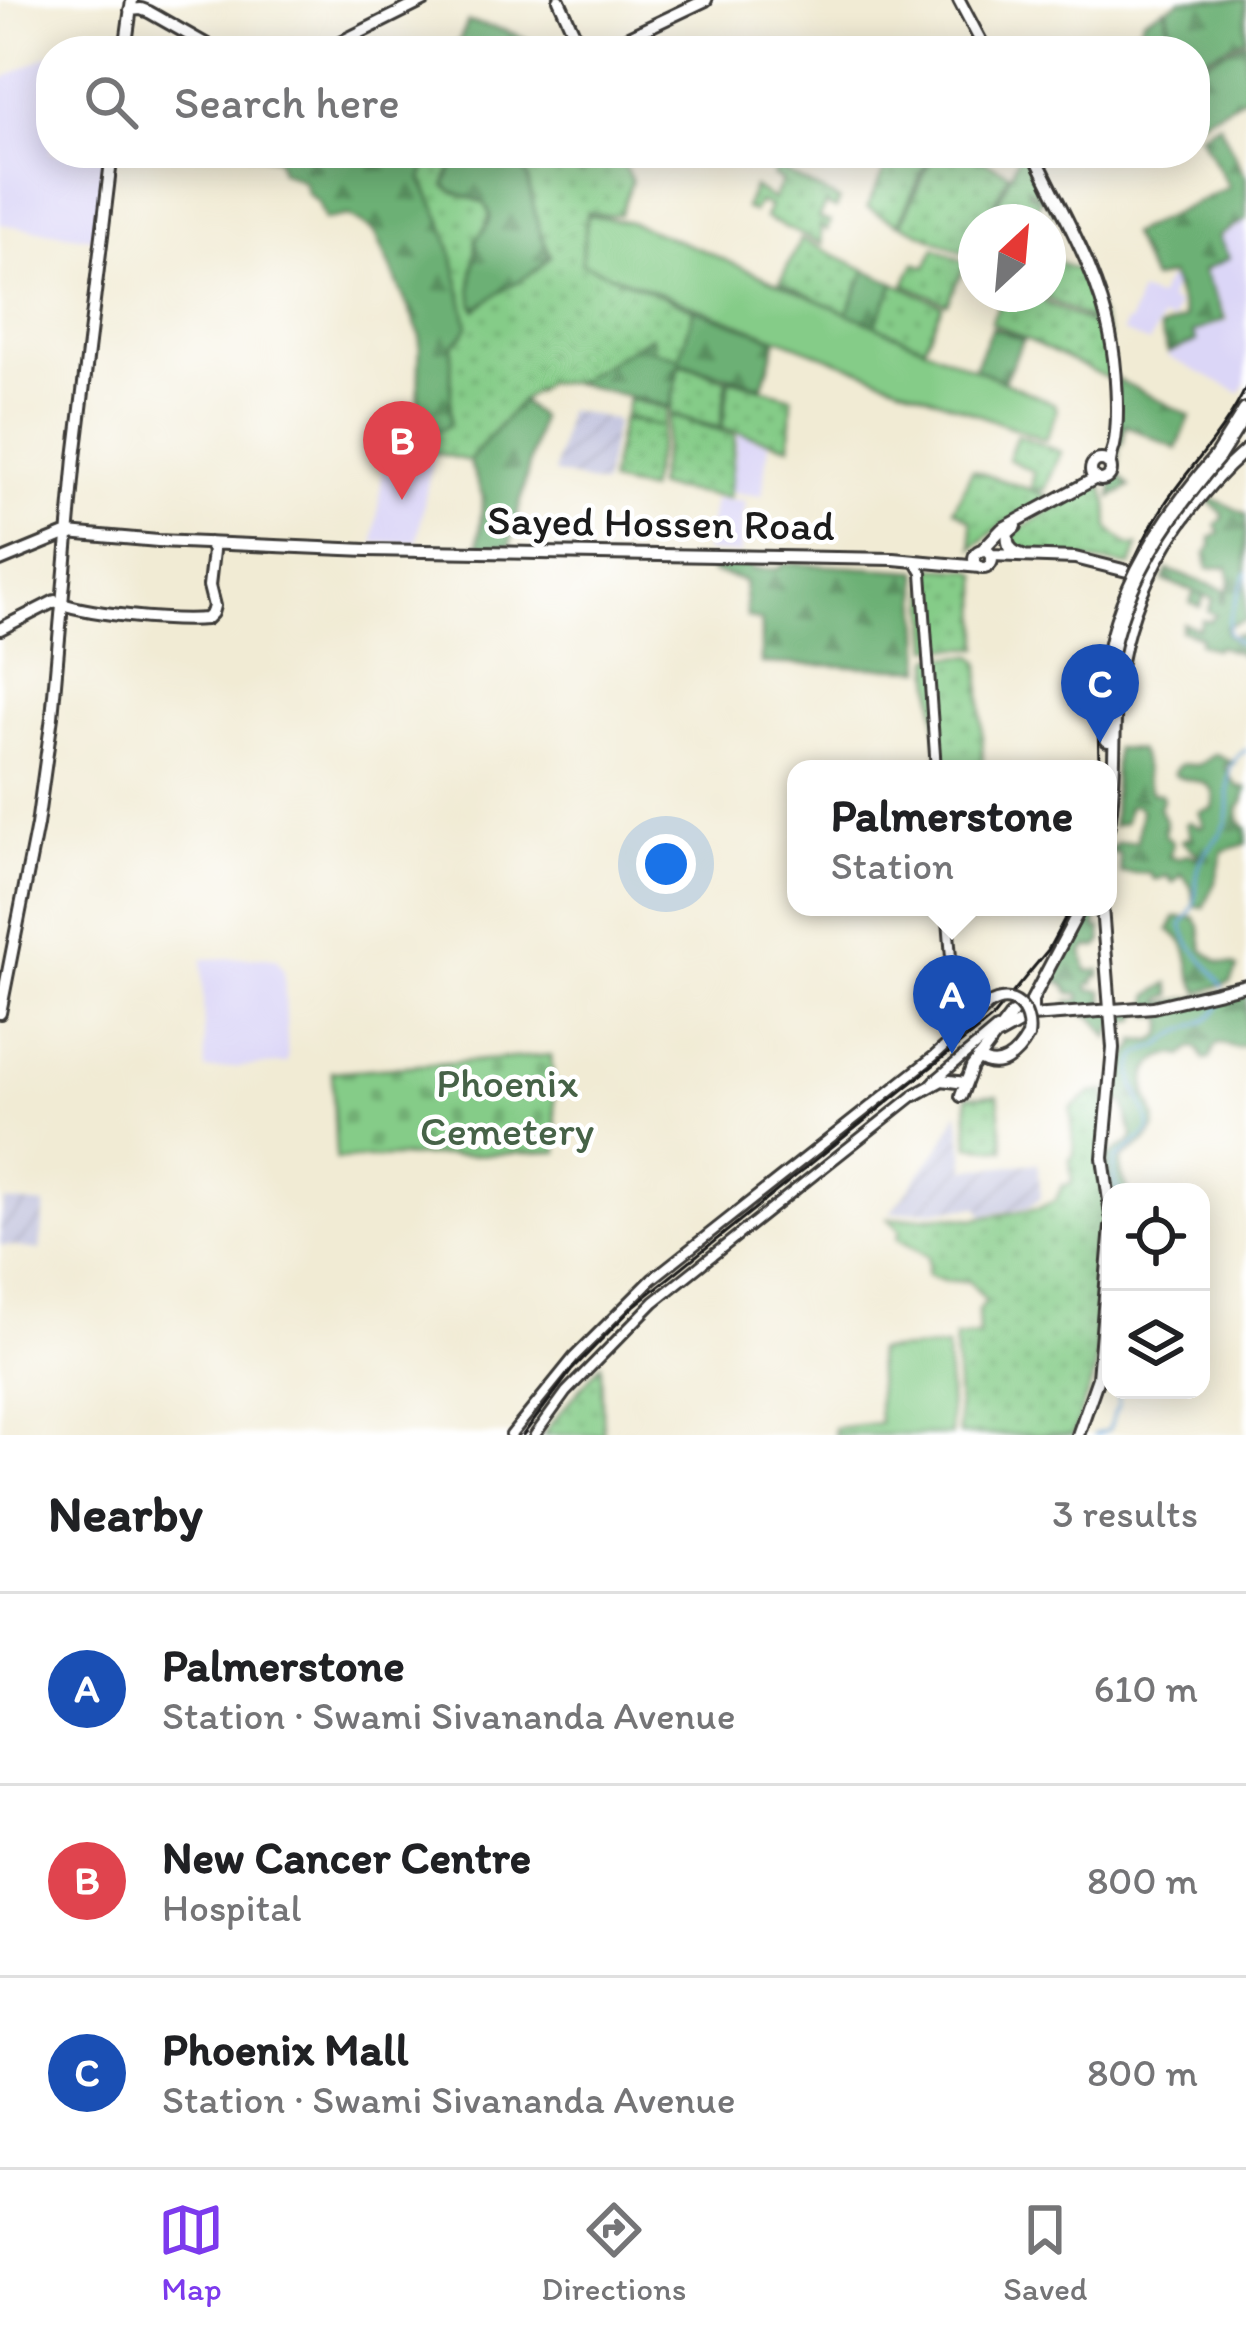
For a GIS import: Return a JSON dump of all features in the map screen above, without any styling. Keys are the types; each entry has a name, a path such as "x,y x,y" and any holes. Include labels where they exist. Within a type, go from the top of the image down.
{"highway":[{"path":"1108,739 1109,650 1123,608 1163,526 1246,411"}],"main road":[{"path":"353,36 424,0"},
{"path":"559,0 577,36"},
{"path":"616,36 692,0"},
{"path":"630,36 706,0"},
{"path":"959,0 978,36"},
{"path":"127,36 131,5 191,36"},
{"path":"0,1012 52,717 110,168"},
{"path":"985,558 1002,530 1094,474 1108,477 1105,462 1114,424 1110,332 1083,256 1041,168"},
{"path":"1115,760 1116,696 1154,559 1186,504 1246,437"},
{"path":"1107,760 1113,681 1133,603 1185,514 1246,450"},
{"path":"1094,474 1094,462 1105,462"},
{"path":"1133,622 1185,514"},
{"path":"1027,515 1008,532 1009,546 1014,552 1039,557"},
{"path":"0,561 68,533"},
{"name":"Sayed Hossen Road","path":"68,533 214,546 985,558"},
{"path":"0,628 53,601 146,617 206,619 214,606 209,586 214,546"},
{"path":"985,558 1121,570 1144,568 1154,559"},
{"path":"985,558 1076,559 1147,578"},
{"name":"Sayed Hossen Road","path":"900,560 934,563 985,558"},
{"path":"1121,570 1131,582 1133,603"},
{"path":"1032,1016 1032,1000 1076,916"},
{"path":"1103,916 1113,1055 1103,1158 1107,1183"},
{"path":"1112,1029 1114,1012 1246,985"},
{"path":"959,1026 1003,998 1017,1002 1029,1020 1022,1047 1006,1061 989,1064 978,1058"},
{"path":"998,1035 1032,1016 1148,1007"},
{"path":"961,1096 978,1058 1012,1014"},
{"path":"915,1095 942,1080 964,1082"},
{"path":"1078,1435 1097,1383 1105,1291"}],"street":[{"path":"900,560 918,564 922,572 935,760"},
{"path":"922,572 934,563"},
{"path":"511,1435 574,1357 652,1279 934,1056 959,1026 947,916"},
{"path":"535,1435 566,1392 654,1302 965,1056 1012,1014 1052,964"}],"shaded area":[{"path":"36,62 36,168 107,168 99,239 0,224 0,80"},
{"path":"1246,222 1246,382 1240,393 1166,356 1198,342 1194,334 1228,320 1205,272 1230,258 1220,237"},
{"path":"1167,279 1174,281 1168,300 1177,305 1172,321 1162,318 1149,343 1122,332 1139,292 1157,298"},
{"path":"567,410 616,420 603,486 554,473"},
{"path":"738,434 769,443 762,496 731,492"},
{"path":"385,450 432,459 417,542 374,543"},
{"path":"714,500 745,501 740,554 705,552"},
{"path":"202,959 277,959 284,971 288,1063 205,1070"},
{"path":"959,1110 966,1169 1038,1163 1041,1197 1028,1207 983,1215 979,1207 890,1213 941,1146"},
{"path":"4,1201 45,1205 40,1250 0,1245"}],"green space":[{"path":"1182,0 1246,0 1246,37 1210,55 1210,36 1171,36 1167,8"},
{"path":"1165,8 1169,36 1119,36 1141,27 1143,19"},
{"path":"468,22 519,36 461,36"},
{"path":"1246,41 1246,96 1210,115 1210,59"},
{"path":"1219,123 1246,178 1246,220 1218,236 1229,258 1203,271 1225,319 1193,333 1197,341 1168,353 1160,329 1185,318 1170,275 1152,280 1130,234 1229,187 1210,153 1210,128"},
{"path":"280,168 426,168 422,180 454,259 468,326 452,345 450,423 443,429 424,433 418,403 420,335 376,234 348,216 325,220 303,181"},
{"path":"425,168 452,168 446,180 484,203 489,218 476,239 472,272 490,297 551,256 539,230 527,177 520,168 575,168 578,173 591,168 625,168 632,181 620,214 587,212 582,263 694,309 680,358 653,350 650,337 574,383 546,383 521,401 469,461 423,450 424,433 450,423 452,345 467,326 454,259 422,179"},
{"path":"452,168 520,168 527,176 539,230 551,256 476,310 471,283 476,239 490,213 484,203 445,185"},
{"path":"776,168 839,200 836,209 827,201 818,218 830,222 827,230 820,226 822,244 765,218 770,206 759,202 753,212 745,208 754,187 773,200 782,181 773,176"},
{"path":"886,168 924,168 898,224 867,207"},
{"path":"927,168 998,168 1009,173 994,204 958,204 958,250 901,224"},
{"path":"1013,168 1037,168 1055,204 1029,189 1041,200 1039,204 997,204"},
{"path":"588,215 630,222 702,250 1055,404 1057,411 1045,440 581,263"},
{"path":"801,239 866,270 847,313 780,282"},
{"path":"935,248 958,259 958,280 947,303 905,284 915,263 926,267"},
{"path":"1066,266 1081,267 1105,328 1066,308"},
{"path":"866,270 895,283 875,325 847,313"},
{"path":"895,283 942,305 924,346 875,325"},
{"path":"694,309 777,339 763,386 680,362 670,407 574,383 651,336 653,350 680,358"},
{"path":"996,312 1065,312 1108,333 1109,379 991,322"},
{"path":"992,327 1023,340 1004,381 974,368"},
{"path":"680,364 727,379 720,428 670,414"},
{"path":"730,379 792,397 790,446 722,428"},
{"path":"1117,379 1190,416 1177,449 1125,425 1119,475 1130,487 1112,497"},
{"path":"628,399 667,409 648,491 609,483 622,419 660,426 624,417"},
{"path":"521,401 540,418 510,546 478,546 483,497 469,461"},
{"path":"670,416 735,435 729,498 656,487"},
{"path":"1017,435 1061,452 1045,490 1032,490 1049,497 973,548 971,520 954,509 972,470 1031,490 1034,472 1008,459"},
{"path":"1089,486 1103,487 1109,528 1129,546 1138,546 1131,566 1021,551 1013,545 1013,534"},
{"path":"1208,500 1246,514 1246,620 1226,626 1226,633 1231,638 1246,635 1246,660 1239,653 1199,643 1201,637 1181,630 1183,623 1199,629 1202,620 1210,621 1216,615 1208,611 1213,598 1197,593 1204,597 1200,607 1190,603 1194,591 1164,581 1168,570 1225,590 1223,602 1230,582 1228,567 1208,568 1206,554 1211,538 1220,533 1216,525 1223,518"},
{"path":"711,559 749,560 751,569 800,564 918,571 923,669 761,663 761,621 747,617 744,581 711,572"},
{"path":"932,568 971,570 979,575 980,648 930,648 926,573"},
{"path":"974,656 980,662 983,760 939,760 933,657"},
{"path":"1115,748 1138,750 1151,792 1163,798 1159,808 1165,835 1173,843 1169,857 1179,858 1199,855 1182,841 1193,840 1186,824 1204,826 1199,812 1213,808 1214,798 1209,786 1174,773 1181,765 1200,764 1216,754 1233,763 1225,765 1232,780 1246,788 1238,809 1246,844 1223,851 1204,908 1195,906 1182,874 1173,883 1166,876 1155,880 1149,873 1121,873 1117,843 1137,841 1141,810 1128,806 1125,822 1117,825"},
{"path":"1082,916 1096,916 1096,928 1101,929 1102,942 1083,952 1087,971 1100,970 1088,989 1103,991 1104,1001 1115,1012 1141,1014 1137,1020 1113,1026 1109,1038 1091,1016 1071,1013 1068,1001 1081,1000 1080,994 1070,993 1049,977"},
{"path":"1176,917 1195,918 1203,950 1238,968 1231,982 1200,992 1183,943 1169,930"},
{"path":"1169,983 1172,995 1161,1003 1246,989 1246,1045 1237,1048 1219,1043 1210,1059 1204,1060 1193,1047 1183,1056 1168,1055 1156,1062 1146,1080 1155,1117 1153,1132 1121,1160 1125,1183 1110,1183 1110,1155 1132,1141 1133,1134 1124,1103 1117,1103 1112,1093 1136,1040 1154,1041 1163,1035 1165,1018 1149,1015 1150,995"},
{"name":"Phoenix Cemetery","path":"551,1055 558,1152 336,1159 332,1072"},
{"path":"1106,1091 1102,1283 1095,1372 1073,1435 959,1435 955,1338 979,1336 978,1311 986,1301 969,1281 943,1281 927,1275 928,1257 897,1239 900,1231 888,1219 973,1219 1039,1208 1056,1200 1062,1186 1072,1183 1071,1109 1092,1093"},
{"path":"998,1095 1004,1149 969,1146 967,1096"},
{"path":"947,1347 951,1435 834,1435 834,1428 879,1423 876,1351"},
{"path":"601,1364 603,1435 543,1435 550,1425"}],"waterway":[{"path":"1246,573 1228,633 1246,645"},
{"path":"1223,987 1189,942 1182,924 1193,907 1201,861 1227,820 1232,764 1246,750"},
{"path":"1116,1183 1115,1160 1149,1133 1133,1080 1135,1061 1209,1017 1224,997"},
{"path":"1094,1435 1110,1427 1118,1399"}],"tram line":[{"path":"1099,760 1099,675 1123,585 1166,502 1246,387"},
{"path":"523,1435 571,1371 635,1305 991,1019 1048,950 1066,916"}],"place":[{"name":"New Cancer Centre","path":"402,500"},
{"name":"Phoenix Mall","path":"1100,743"},
{"name":"Palmerstone","path":"952,1054"}]}
